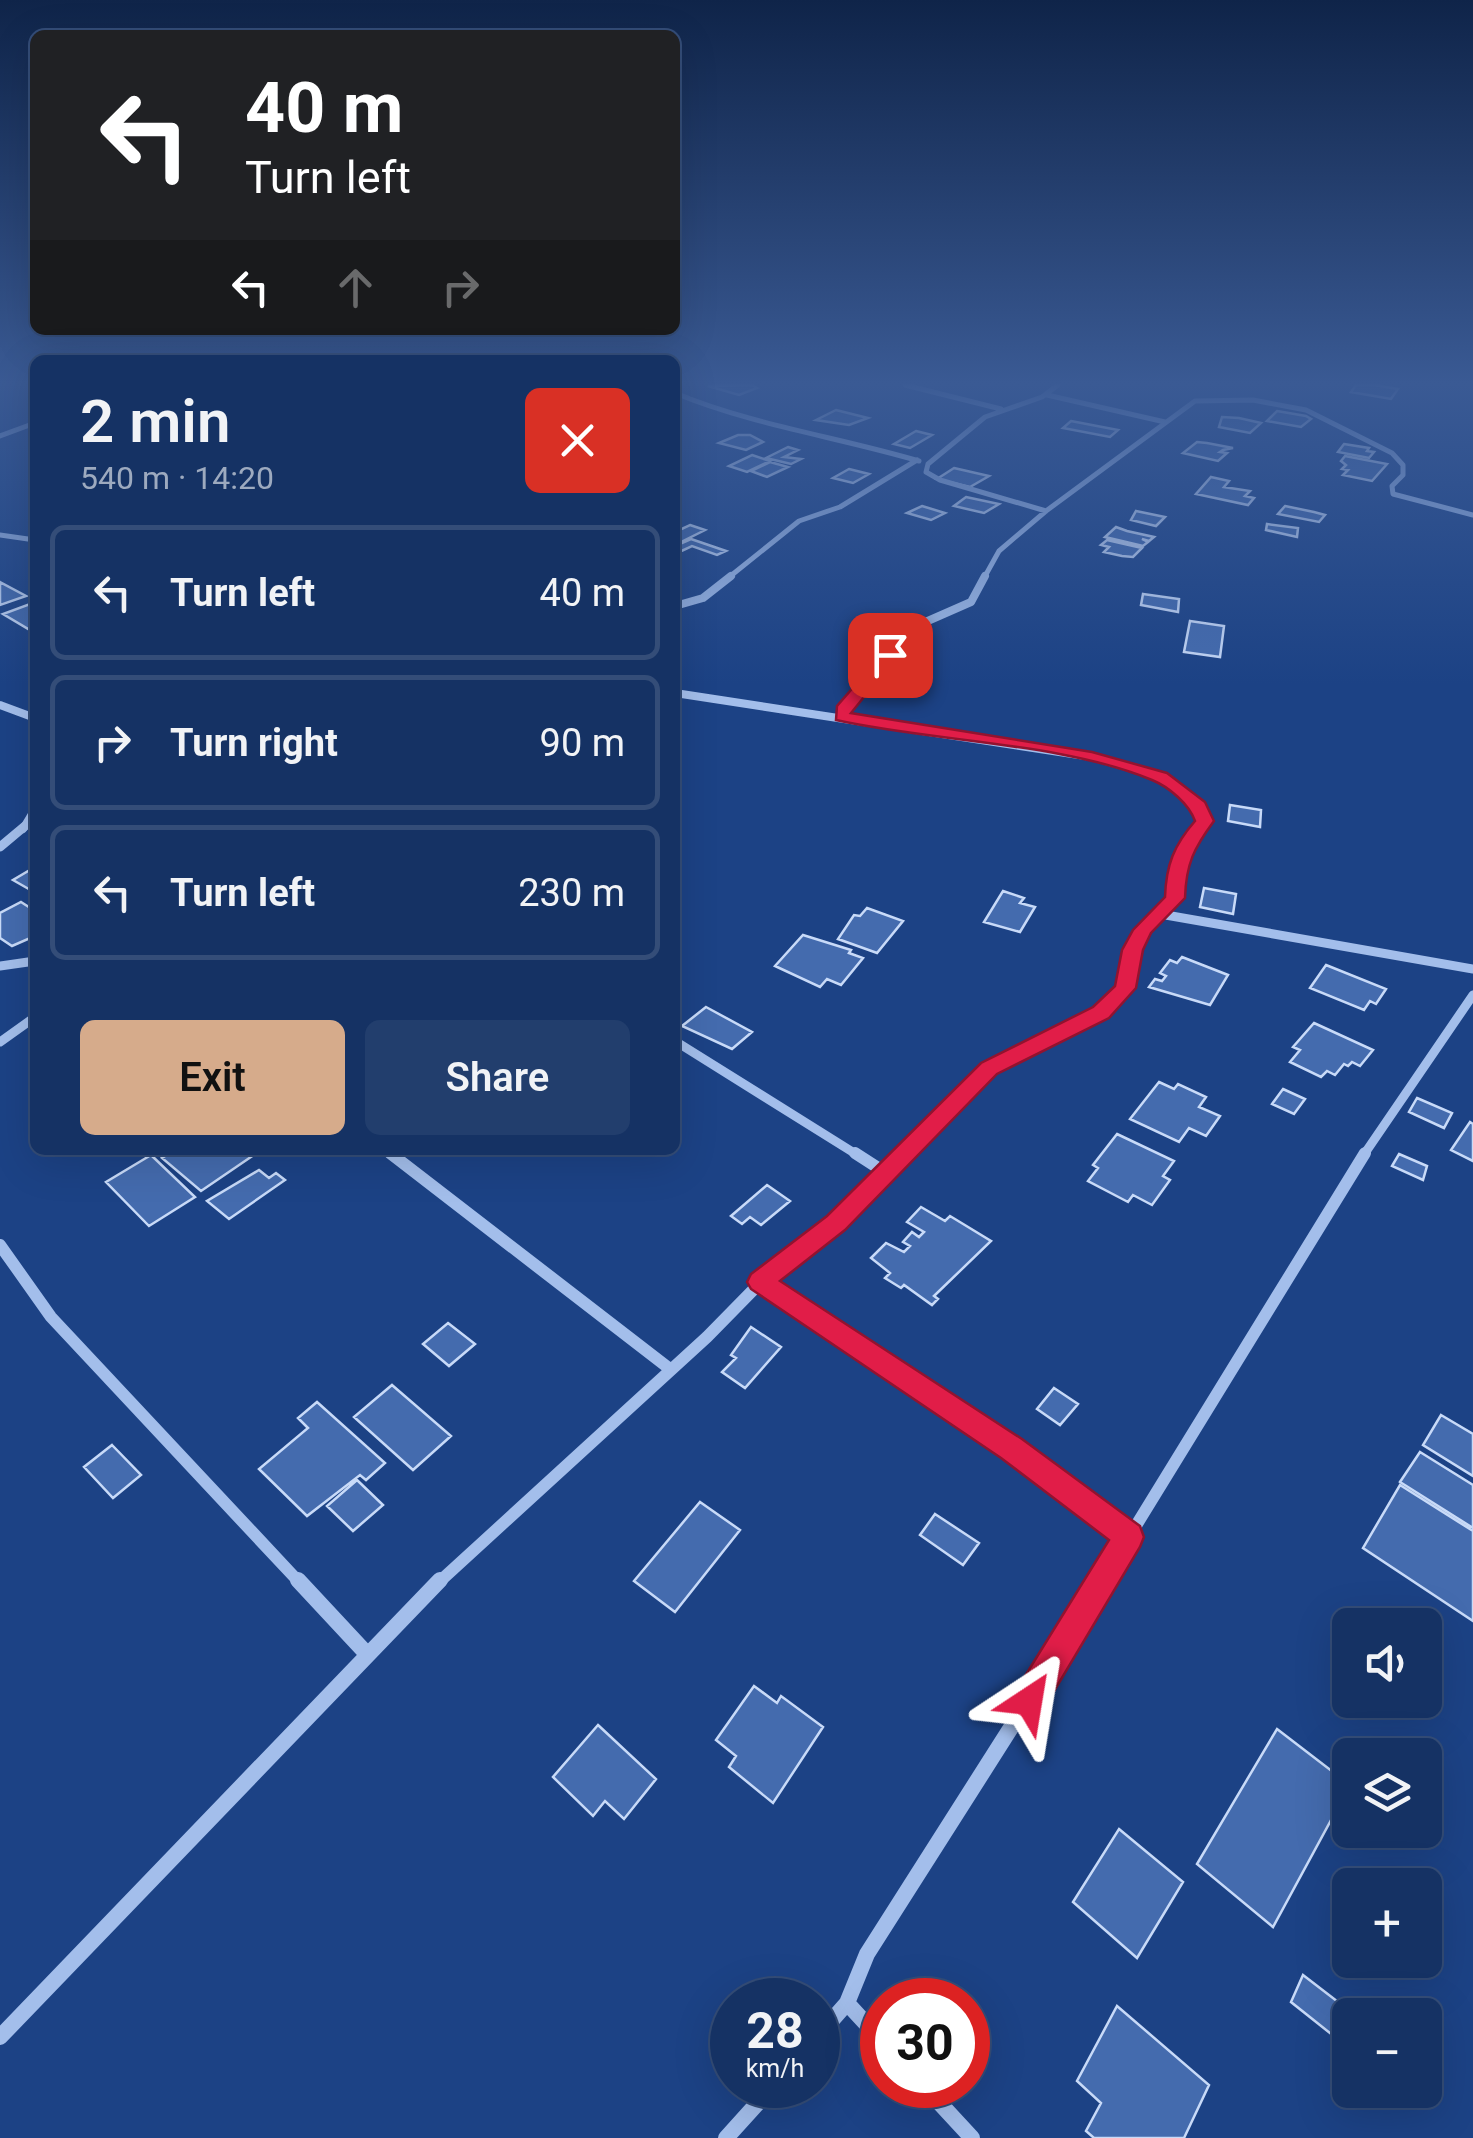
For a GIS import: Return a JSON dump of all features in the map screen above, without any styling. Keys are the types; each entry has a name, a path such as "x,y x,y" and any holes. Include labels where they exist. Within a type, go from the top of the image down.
{"street":[{"path":"680,605 703,598 799,521 840,507 876,485"},
{"path":"956,485 1046,511"},
{"path":"842,716 842,709 914,627 970,602 998,551 1081,485"},
{"path":"1393,485 1393,494 1473,516"},
{"path":"0,535 30,539"},
{"path":"0,2037 256,1774 412,1606 760,1282 836,1223 989,1069 1101,1012 1125,988 1132,950 1143,930 1175,898 1176,868 1187,842 1205,821 1198,806 1161,777 1092,757 842,716 810,716 680,695"},
{"path":"0,704 30,716"},
{"path":"0,847 12,842 30,819"},
{"path":"1160,914 1473,969"},
{"path":"0,966 30,963"},
{"path":"840,2011 867,1954 1090,1606 1340,1190 1473,995"},
{"path":"0,1042 30,1021"},
{"path":"680,1044 886,1173"},
{"path":"393,1155 670,1368"},
{"path":"0,1245 64,1331 366,1653"},
{"path":"760,1282 1012,1449 1129,1537"},
{"path":"847,2003 860,2017"},
{"path":"726,2138 753,2108"},
{"path":"944,2108 972,2138"}],"building":[{"path":"1204,485 1226,485 1250,491 1245,496 1254,498 1248,505 1196,494"},
{"path":"966,497 999,504 984,513 954,506"},
{"path":"922,506 945,513 931,520 907,513"},
{"path":"1285,506 1325,515 1319,522 1278,514"},
{"path":"1136,511 1165,517 1156,526 1131,520"},
{"path":"1267,524 1298,528 1297,537 1266,530"},
{"path":"690,525 705,530 680,542 680,530"},
{"path":"1116,527 1154,537 1149,541 1142,539 1148,542 1143,546 1105,537"},
{"path":"691,539 726,551 717,555 692,546 680,552 680,544"},
{"path":"1107,540 1142,548 1133,557 1104,552 1109,547 1101,545"},
{"path":"0,582 26,596 0,605"},
{"path":"1143,594 1179,599 1178,612 1141,605"},
{"path":"30,604 30,630 3,614"},
{"path":"1190,621 1224,626 1220,657 1184,652"},
{"path":"1230,805 1261,810 1260,827 1228,821"},
{"path":"30,870 30,890 13,880"},
{"path":"1204,888 1236,894 1233,914 1200,907"},
{"path":"1003,891 1024,898 1020,903 1035,907 1020,932 984,922"},
{"path":"21,902 30,908 30,938 12,946 0,938 0,913"},
{"path":"867,908 903,921 877,953 838,939 854,915 860,916"},
{"path":"803,935 851,950 849,953 863,958 841,985 827,979 820,987 775,966"},
{"path":"1182,957 1228,975 1210,1005 1149,987 1155,979 1162,981 1166,976 1160,973 1170,960 1177,963"},
{"path":"1326,965 1386,989 1376,1004 1370,1001 1364,1010 1310,988"},
{"path":"706,1007 752,1032 732,1049 682,1026"},
{"path":"1314,1023 1373,1050 1360,1066 1344,1064 1335,1075 1327,1071 1321,1077 1290,1062 1300,1050 1293,1047"},
{"path":"1159,1082 1174,1089 1178,1084 1206,1097 1199,1107 1220,1116 1206,1136 1189,1128 1179,1142 1130,1119"},
{"path":"1283,1089 1305,1099 1294,1114 1272,1104"},
{"path":"1417,1098 1452,1113 1444,1128 1409,1112"},
{"path":"1470,1122 1473,1124 1473,1161 1451,1150"},
{"path":"1117,1134 1174,1161 1163,1176 1170,1180 1152,1205 1133,1195 1128,1202 1088,1181 1098,1168 1093,1165"},
{"path":"1399,1154 1427,1166 1423,1180 1392,1166"},
{"path":"151,1155 195,1197 149,1226 106,1182"},
{"path":"167,1155 254,1155 201,1191 162,1158"},
{"path":"259,1170 269,1178 276,1173 285,1180 229,1219 207,1201"},
{"path":"767,1185 790,1201 761,1225 750,1217 742,1224 731,1216"},
{"path":"921,1207 945,1221 950,1216 991,1241 934,1296 938,1299 932,1305 904,1285 901,1288 885,1278 890,1273 871,1258 886,1243 904,1252 910,1246 903,1242 912,1232 919,1237 924,1232 907,1222"},
{"path":"448,1323 475,1344 449,1366 423,1344"},
{"path":"751,1327 781,1347 745,1388 722,1372 736,1358 731,1355"},
{"path":"392,1385 451,1436 413,1470 354,1417"},
{"path":"1054,1388 1078,1404 1060,1425 1037,1409"},
{"path":"317,1402 385,1463 366,1480 360,1475 307,1516 259,1469 308,1428 298,1418"},
{"path":"1441,1415 1473,1434 1473,1476 1423,1445"},
{"path":"112,1445 141,1475 113,1498 84,1467"},
{"path":"1420,1452 1473,1485 1473,1528 1400,1482"},
{"path":"357,1480 383,1505 353,1531 327,1506"},
{"path":"1400,1485 1473,1531 1473,1621 1363,1548"},
{"path":"700,1502 740,1530 675,1612 634,1581"},
{"path":"935,1514 979,1543 963,1565 920,1535"},
{"path":"754,1686 777,1703 781,1696 823,1727 773,1803 729,1767 736,1756 716,1740"},
{"path":"598,1725 656,1779 624,1819 605,1801 593,1816 553,1777"},
{"path":"1277,1729 1332,1771 1332,1818 1273,1927 1197,1864"},
{"path":"1119,1829 1183,1882 1137,1958 1073,1902"},
{"path":"1303,1975 1333,1998 1332,2035 1291,2002"},
{"path":"1117,2006 1209,2085 1184,2138 1094,2138 1086,2131 1101,2103 1077,2081"}],"route":[{"path":"890,655 842,709 842,716 1092,757 1161,777 1198,806 1205,821 1187,842 1176,868 1175,898 1143,930 1132,950 1125,988 1101,1012 989,1069 974,1081 836,1223 760,1282 1012,1449 1129,1537 1029,1701"}]}
